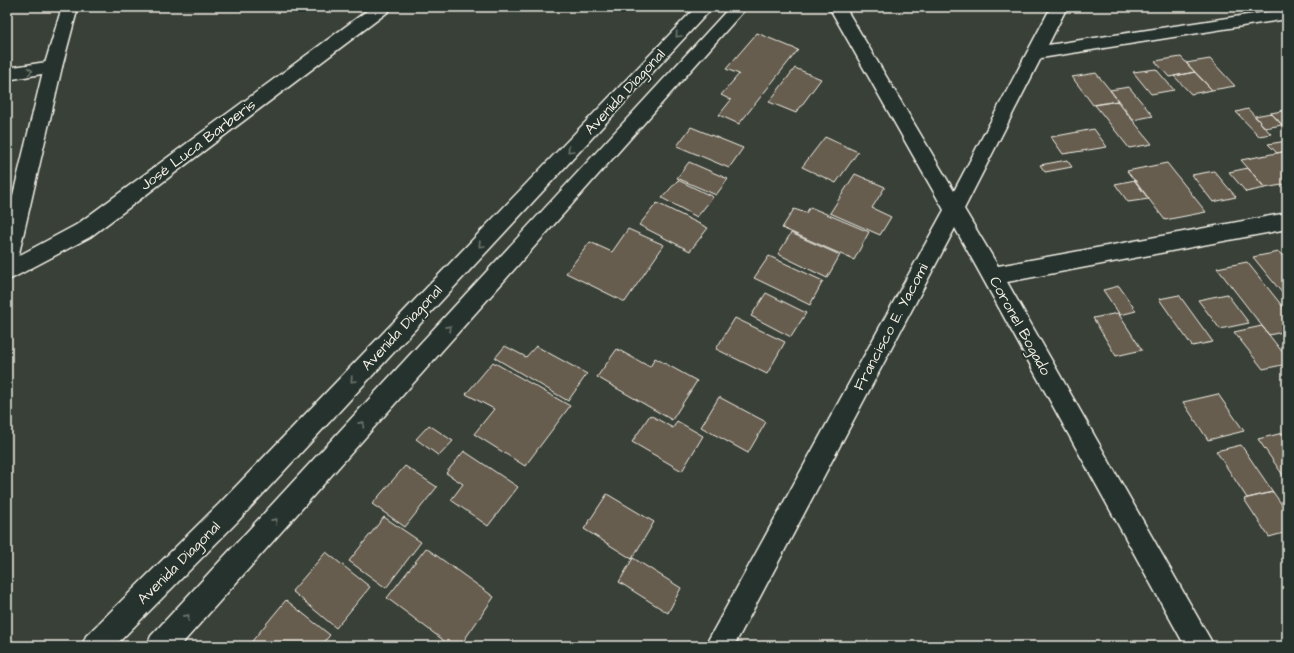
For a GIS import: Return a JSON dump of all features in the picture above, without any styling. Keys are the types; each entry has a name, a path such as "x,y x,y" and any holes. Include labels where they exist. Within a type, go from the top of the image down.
{"street":[{"path":"7,262 52,67 70,7"},
{"name":"Avenida Diagonal","path":"96,646 228,513 705,7"},
{"name":"Avenida Diagonal","path":"161,646 739,7"},
{"name":"Coronel Bogado","path":"837,7 992,276 1200,646"},
{"name":"Francisco E. Yacomi","path":"719,646 954,210 1059,7"},
{"name":"José Luca Barberis","path":"7,272 83,231 375,9"},
{"path":"1035,53 1287,14"},
{"path":"7,74 52,67"},
{"path":"992,276 1287,221"}],"building":[{"path":"757,33 798,50 739,124 719,115 731,100 721,95 739,74 726,69"},
{"path":"1181,57 1195,72 1169,77 1155,61"},
{"path":"1210,59 1235,86 1212,90 1186,63"},
{"path":"795,68 821,79 796,113 769,102"},
{"path":"1156,69 1174,90 1151,94 1133,72"},
{"path":"1195,72 1212,90 1191,94 1174,76"},
{"path":"1096,73 1118,101 1093,105 1072,77"},
{"path":"1129,87 1153,116 1133,120 1110,90"},
{"path":"1117,101 1152,144 1129,148 1095,105"},
{"path":"1248,109 1271,134 1259,136 1236,112"},
{"path":"1287,110 1287,130 1271,113"},
{"path":"1271,113 1282,125 1265,128 1255,116"},
{"path":"691,127 743,148 729,168 677,146"},
{"path":"1094,129 1107,147 1063,154 1051,137"},
{"path":"825,137 858,152 836,183 802,167"},
{"path":"1287,141 1287,151 1277,153 1268,144"},
{"path":"1287,151 1287,184 1265,188 1241,160"},
{"path":"1067,160 1072,167 1045,172 1040,165"},
{"path":"689,162 728,179 716,195 677,178"},
{"path":"1167,163 1206,212 1165,220 1127,171"},
{"path":"1248,168 1265,188 1246,192 1229,172"},
{"path":"1214,171 1236,197 1213,202 1192,175"},
{"path":"855,174 885,187 872,208 891,217 880,235 830,213"},
{"path":"678,180 713,197 697,217 662,198"},
{"path":"1135,180 1149,199 1128,202 1115,184"},
{"path":"657,203 708,228 690,251 639,225"},
{"path":"810,207 869,232 854,260 782,228 794,209 806,213"},
{"path":"628,229 664,245 625,302 566,273 590,242 612,252"},
{"path":"791,233 840,255 827,278 778,254"},
{"path":"1279,252 1287,261 1287,299 1253,257"},
{"path":"769,256 823,281 810,305 754,278"},
{"path":"1247,262 1287,312 1287,331 1269,335 1217,268"},
{"path":"1119,286 1136,311 1120,315 1103,290"},
{"path":"766,293 806,313 791,337 751,316"},
{"path":"1227,294 1249,323 1220,329 1198,300"},
{"path":"1179,295 1213,342 1192,346 1159,299"},
{"path":"1118,313 1142,350 1116,356 1093,318"},
{"path":"735,318 785,342 767,374 716,349"},
{"path":"1262,326 1287,358 1287,364 1263,369 1234,332"},
{"path":"505,346 526,357 536,346 587,374 568,401 495,358"},
{"path":"617,349 650,367 655,358 697,381 672,420 597,377"},
{"path":"493,362 570,406 525,466 474,434 494,409 466,394"},
{"path":"1218,394 1244,431 1208,440 1183,402"},
{"path":"719,397 766,422 748,453 701,427"},
{"path":"650,415 673,428 677,421 703,436 682,471 632,442"},
{"path":"429,425 453,441 439,456 416,439"},
{"path":"1287,432 1287,481 1258,439"},
{"path":"1241,445 1273,492 1247,498 1216,451"},
{"path":"464,451 518,487 488,526 451,500 463,484 446,473"},
{"path":"405,466 437,487 405,527 372,504"},
{"path":"1273,492 1287,512 1287,532 1269,537 1244,499"},
{"path":"607,494 654,522 632,559 584,529"},
{"path":"384,517 421,542 386,588 349,561"},
{"path":"426,548 494,597 460,646 451,646 387,598"},
{"path":"326,552 370,587 336,628 292,591"},
{"path":"633,558 681,588 668,613 619,582"},
{"path":"286,600 330,635 321,646 248,646"}]}
